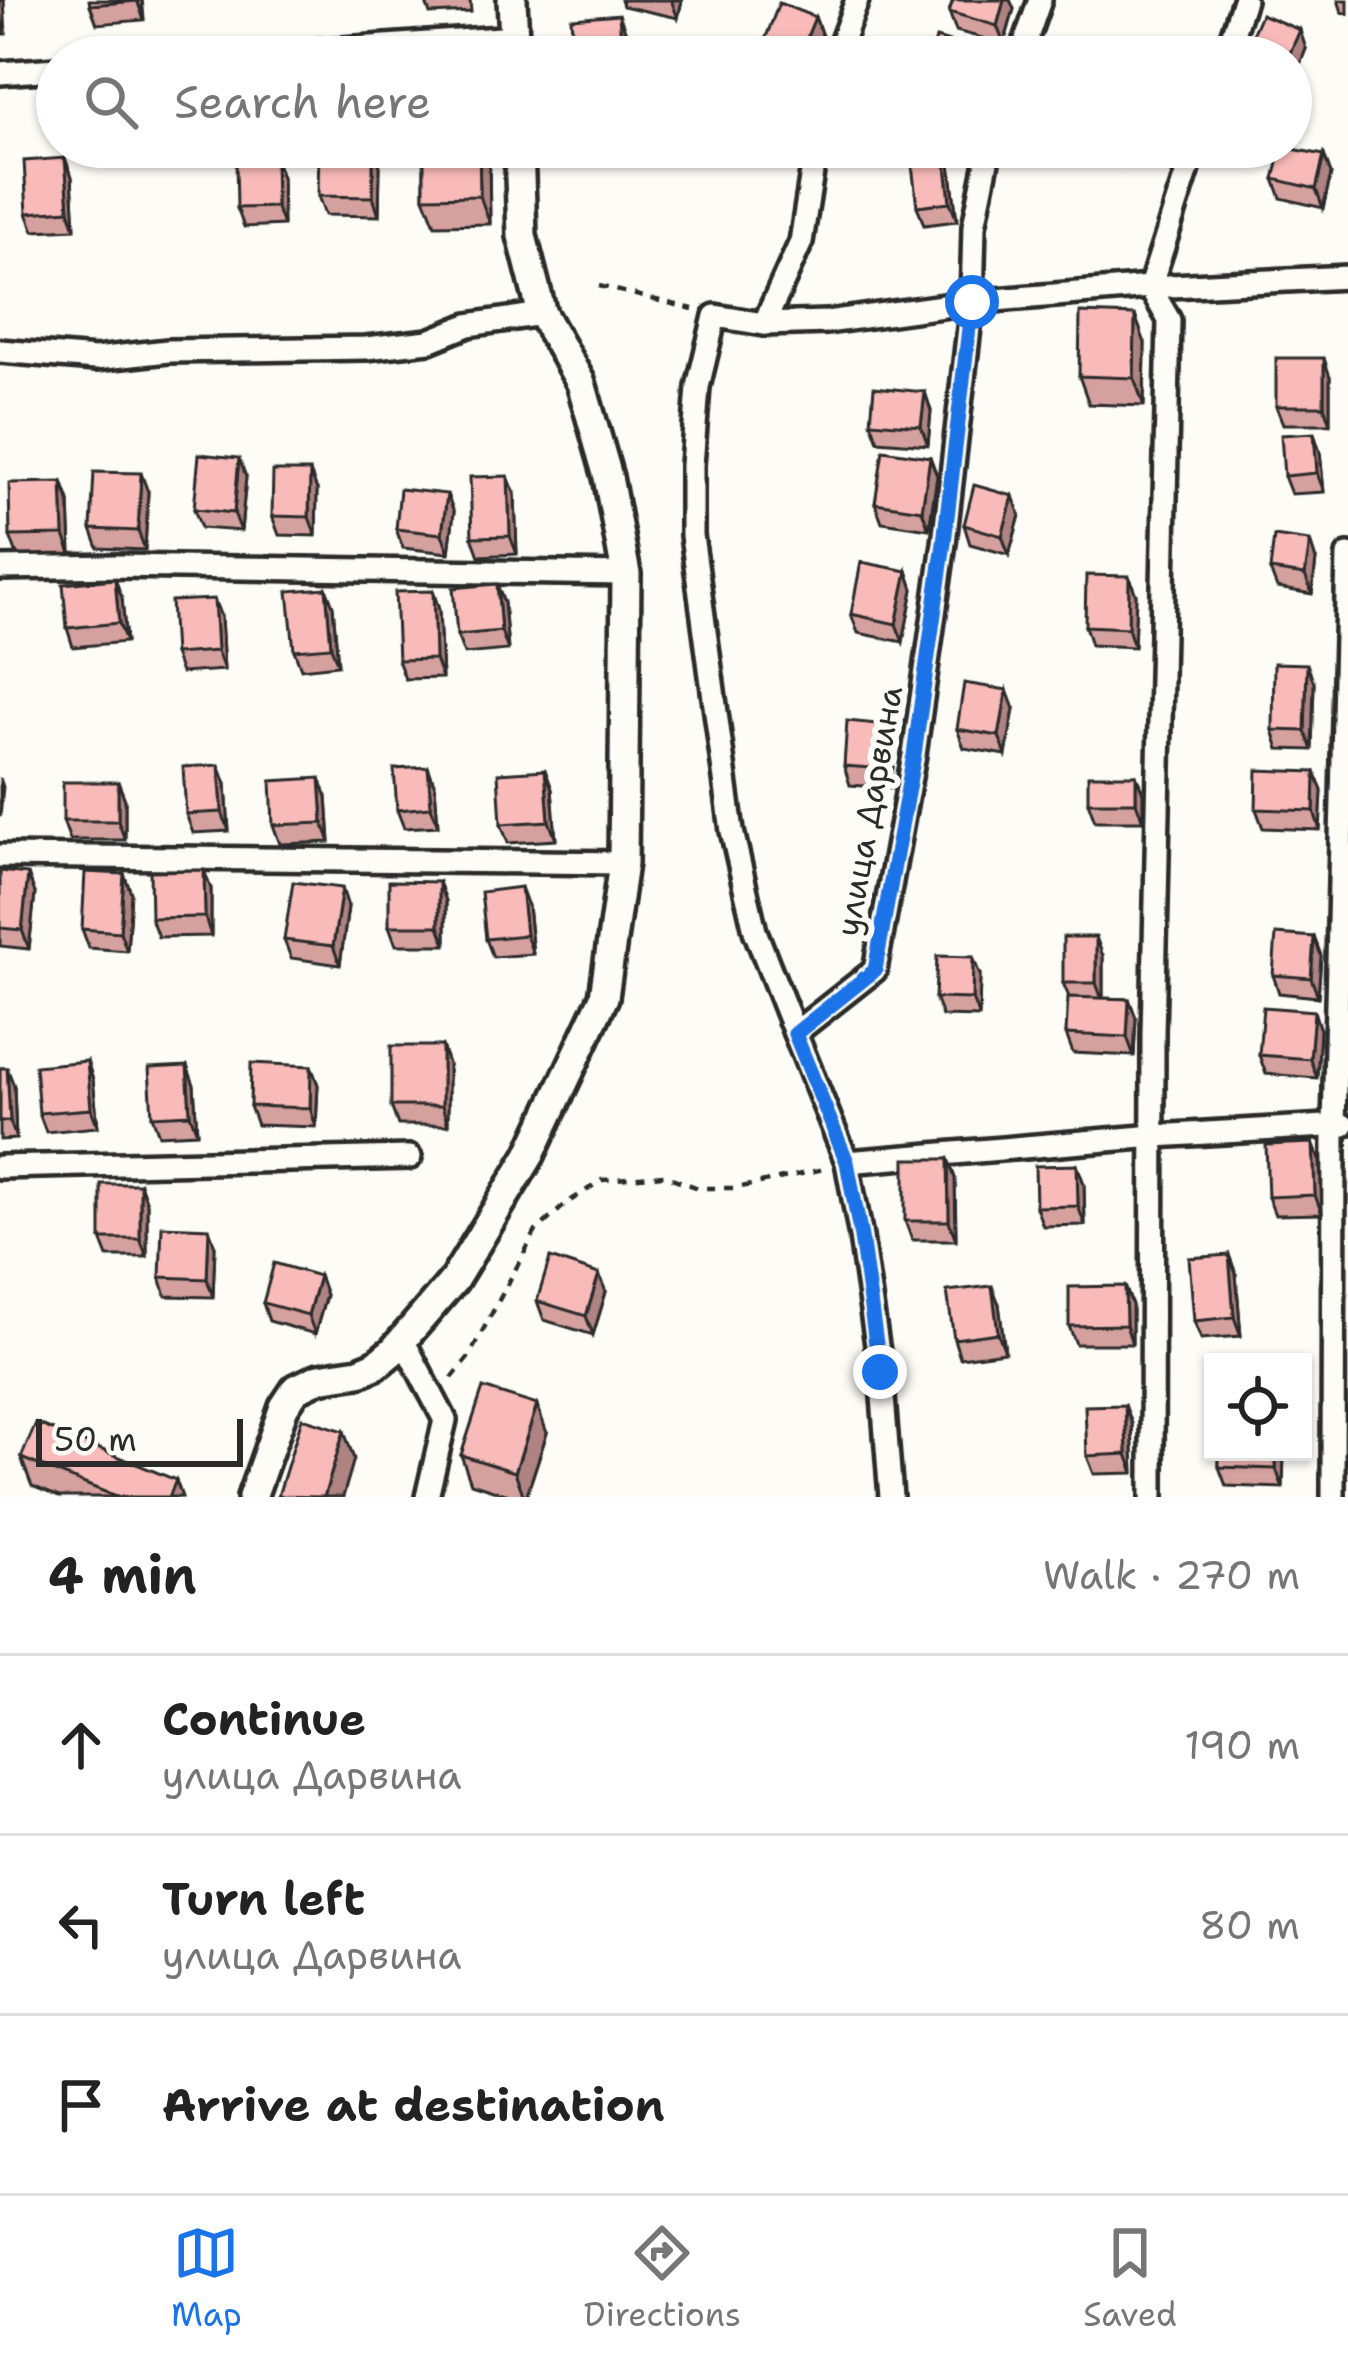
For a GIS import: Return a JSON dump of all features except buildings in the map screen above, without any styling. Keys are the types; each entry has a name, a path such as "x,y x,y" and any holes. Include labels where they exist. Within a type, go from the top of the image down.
{"street":[{"path":"512,0 514,36"},
{"path":"844,36 857,0"},
{"path":"1027,36 1040,0"},
{"path":"1232,36 1244,0"},
{"path":"0,73 36,70"},
{"path":"252,1497 284,1407 296,1389 319,1378 376,1365 454,1280 530,1155 604,997 623,862 626,574 608,477 581,383 542,314 522,236 520,168"},
{"path":"764,324 801,242 813,168"},
{"name":"улица Дарвина","path":"795,1034 875,970 914,755 944,543 972,302 974,226 986,168"},
{"path":"1153,1497 1153,1035 1169,320 1150,287 1189,168"},
{"path":"891,1497 878,1349 847,1162 755,931 732,831 692,536 698,387 715,316 764,324 827,322 972,302 1348,277"},
{"path":"0,351 95,358 168,351 366,348 429,340 468,326 542,314"},
{"path":"1333,1497 1348,555"},
{"path":"0,568 626,574"},
{"path":"0,856 623,862"},
{"path":"847,1162 1341,1126"},
{"path":"0,1166 410,1157"},
{"path":"403,1340 445,1420 427,1497"}],"path":[{"path":"599,286 715,316"},
{"path":"436,1387 455,1376 468,1358 536,1231 567,1202 602,1180 664,1175 698,1188 737,1188 847,1162"}],"route":[{"path":"880,1372 847,1162 795,1034 875,970 914,755 972,302"}]}
